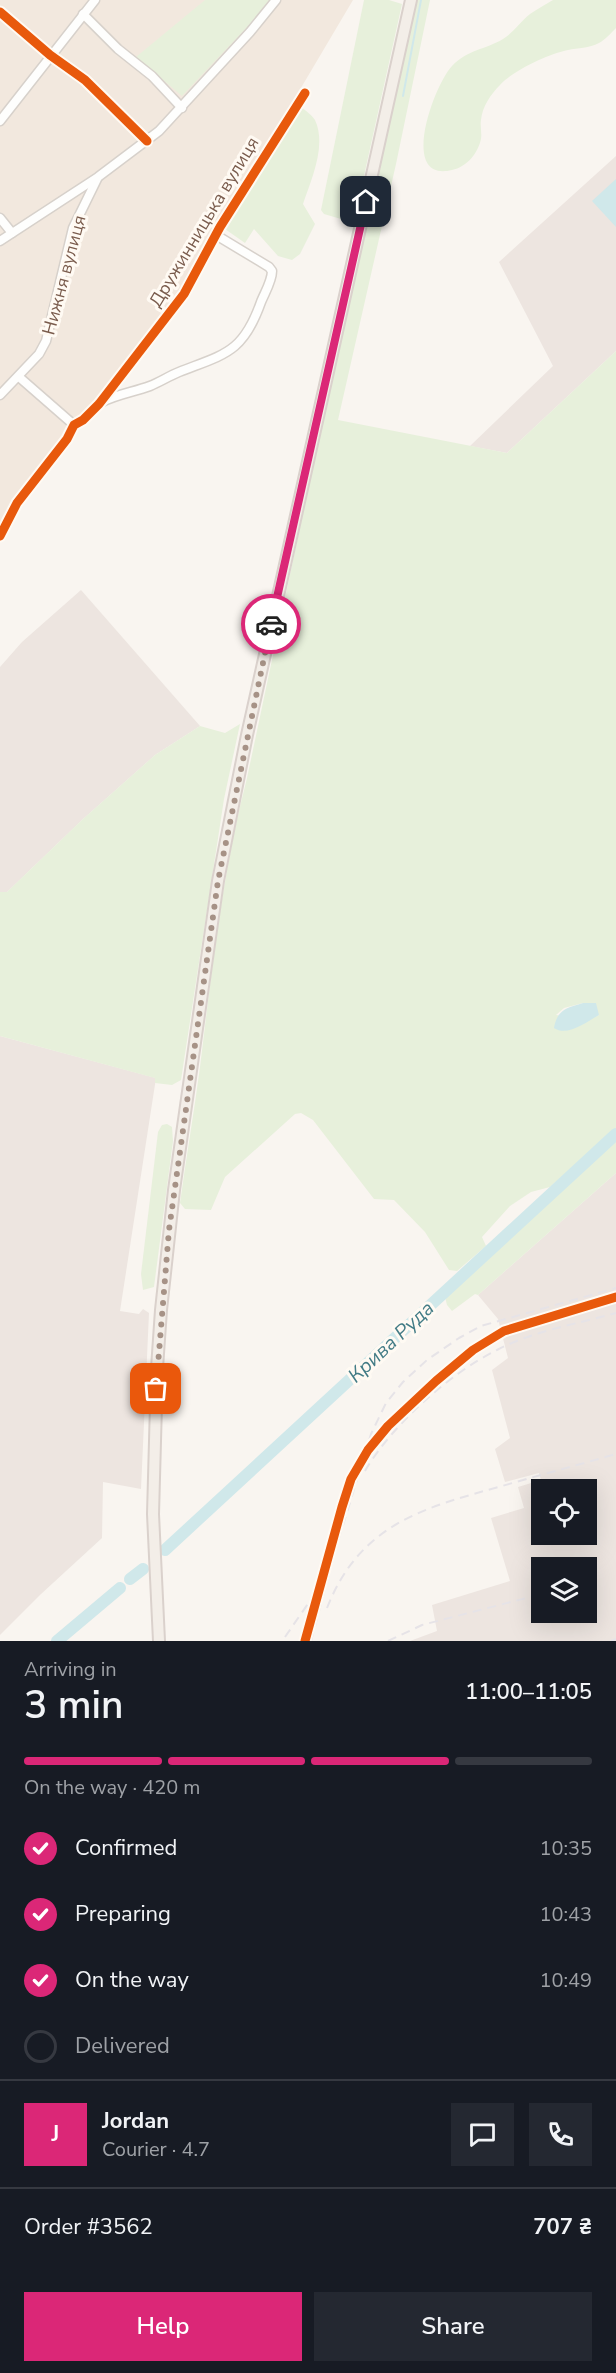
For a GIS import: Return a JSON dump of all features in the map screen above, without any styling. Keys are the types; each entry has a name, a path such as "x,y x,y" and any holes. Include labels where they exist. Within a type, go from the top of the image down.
{"main road":[{"path":"159,1641 153,1514 161,1310 174,1190 218,881 252,713 411,0"}],"street":[{"path":"0,121 95,0"},
{"path":"0,241 98,177 147,141 182,108 276,0"},
{"path":"0,12 50,55 96,90 147,141"},
{"path":"83,14 118,49 152,76 182,108"},
{"name":"Дружинницька вулиця","path":"0,536 17,503 67,439 74,425 83,420 99,404 184,294 216,235 305,93"},
{"name":"Нижня вулиця","path":"0,395 18,377 46,341 73,228 98,177"},
{"path":"0,218 12,234"},
{"path":"99,404 117,394 150,386 212,361 227,353 241,340 255,319 272,272 269,267 216,235"},
{"path":"18,377 74,425"},
{"path":"305,1641 351,1479 379,1435 444,1375 488,1339 504,1331 616,1297"}],"shaded area":[{"path":"0,0 353,0 177,301 122,371 75,420 8,511 0,527"},
{"path":"616,156 616,351 507,453 470,446 553,366 499,262"},
{"path":"81,590 200,726 155,755 83,819 7,892 0,892 0,667 22,642"},
{"path":"0,1036 156,1078 120,1311 139,1314 143,1309 149,1313 141,1489 103,1482 102,1538 0,1635"},
{"path":"616,1173 616,1641 410,1641 437,1631 432,1605 510,1581 491,1518 524,1508 518,1487 531,1483 531,1545 597,1545 597,1479 541,1479 539,1473 505,1482 495,1449 510,1438 492,1370 508,1358 498,1319 478,1295"}],"green space":[{"path":"205,0 269,0 251,23 182,96 136,57"},
{"path":"364,0 389,0 402,4 354,221 351,222 324,214 321,210"},
{"path":"417,0 430,0 396,164 338,420 507,453 616,351 616,1173 478,1295 475,1294 452,1311 445,1297 527,1218 611,1145 607,1137 550,1187 531,1192 510,1206 482,1237 486,1246 457,1271 449,1270 425,1232 394,1200 374,1199 313,1120 301,1113 295,1114 225,1177 211,1210 185,1209 180,1203 231,850 329,390","holes":["583,1003 599,1015 588,1020 556,1015 564,1008"]},
{"path":"553,0 616,0 616,28 599,43 551,55 522,68 506,79 493,92 485,106 481,120 481,139 474,154 462,166 452,170 436,170 427,162 424,148 425,130 437,92 445,76 458,60 503,39 530,14"},
{"path":"301,107 314,118 318,130 319,152 303,204 315,224 300,254 292,260 278,256 254,229 245,243 225,229 239,200"},
{"path":"240,724 224,799 181,1080 172,1085 155,1083 155,1078 0,1036 0,892 7,892 83,819 155,755 200,726 225,733"},
{"path":"167,1124 172,1127 173,1141 154,1287 143,1290 141,1274 158,1132 162,1125"}],"water":[{"path":"616,179 616,227 592,201"},
{"path":"583,1003 596,1003 599,1015 571,1030 554,1028 560,1013"}],"waterway":[{"path":"403,96 421,0"},
{"name":"Крива Руда","path":"165,1550 616,1134"},
{"path":"130,1579 143,1569"},
{"name":"Крива Руда","path":"57,1641 120,1588"}],"railway":[{"path":"311,1641 336,1548 371,1434 386,1403 403,1382 427,1360 481,1326 616,1288"},
{"path":"365,1471 390,1436 423,1402 460,1372 479,1360 525,1338 616,1313"},
{"path":"327,1608 341,1580 357,1557 376,1538 397,1524 421,1512 473,1494 616,1454"},
{"path":"285,1637 323,1582"},
{"path":"388,1641 422,1625 531,1597"},
{"path":"611,1641 616,1639"}],"cycle path":[{"path":"0,12 50,55 85,80 147,141"},
{"path":"0,536 17,503 67,439 74,425 83,420 99,404 184,294 220,227 305,93"},
{"path":"305,1641 351,1479 368,1450 388,1426 473,1350 504,1331 616,1297"}],"way so far":[{"path":"156,1389 169,1230 218,881 271,624"}],"route":[{"path":"271,624 366,202"}]}
